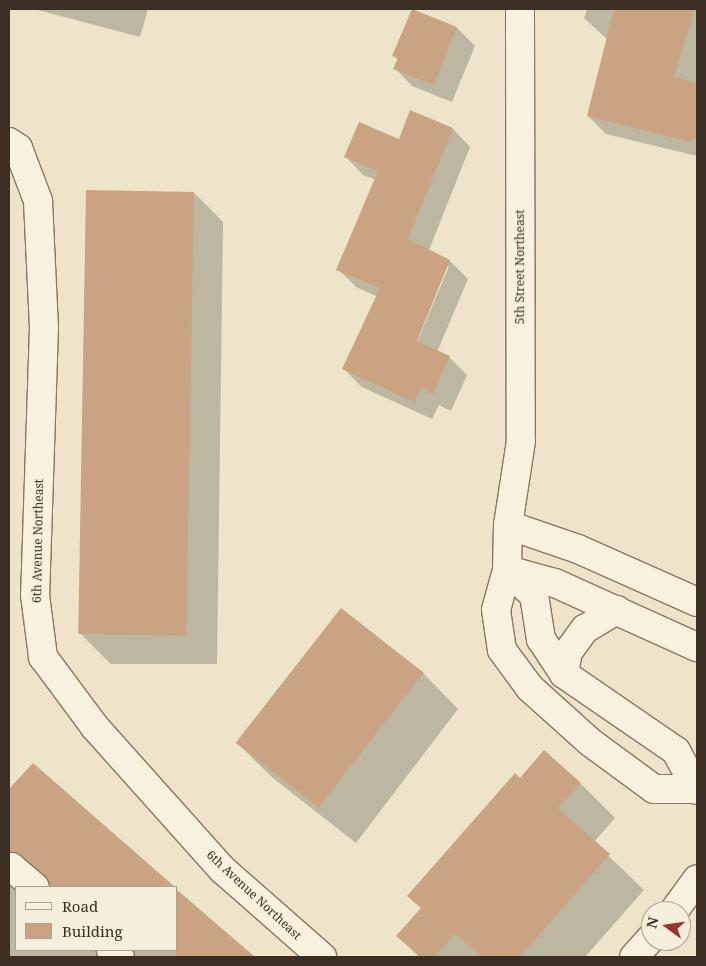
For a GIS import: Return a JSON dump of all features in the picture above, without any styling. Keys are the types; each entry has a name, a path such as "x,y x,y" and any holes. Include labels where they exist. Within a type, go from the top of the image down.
{"street":[{"name":"5th Street Northeast","path":"520,9 520,440 508,525 507,570 496,610 502,650 530,688 622,766 654,789 697,789"},
{"name":"6th Avenue Northeast","path":"9,142 18,148 38,202 44,327 34,595 43,657 95,727 224,870 322,957"},
{"path":"508,525 578,549 697,602"},
{"path":"507,570 555,583 697,648"},
{"path":"507,570 534,595 541,639 564,674 676,751 697,789"},
{"path":"564,674 568,652 585,629 617,610"},
{"path":"622,766 645,728"},
{"path":"9,869 11,867 34,886"},
{"path":"681,901 697,879"}],"building":[{"path":"412,9 457,27 434,85 393,69 398,58 392,56"},
{"path":"614,9 695,9 674,77 697,83 697,140 692,139 691,142 587,116"},
{"path":"410,110 453,128 408,239 450,260 417,341 450,356 433,394 421,388 414,402 342,369 380,288 336,270 378,171 344,157 359,122 399,139"},
{"path":"86,190 194,192 186,636 78,634"},
{"path":"341,608 424,673 318,807 236,743"},
{"path":"544,750 581,783 558,808 610,854 520,957 483,957 455,934 435,957 421,957 396,936 421,908 407,896 515,773 520,778"},
{"path":"33,763 174,886 50,886 45,875 21,855 9,852 9,789"},
{"path":"178,891 255,957 176,957 176,951 178,951"}]}
